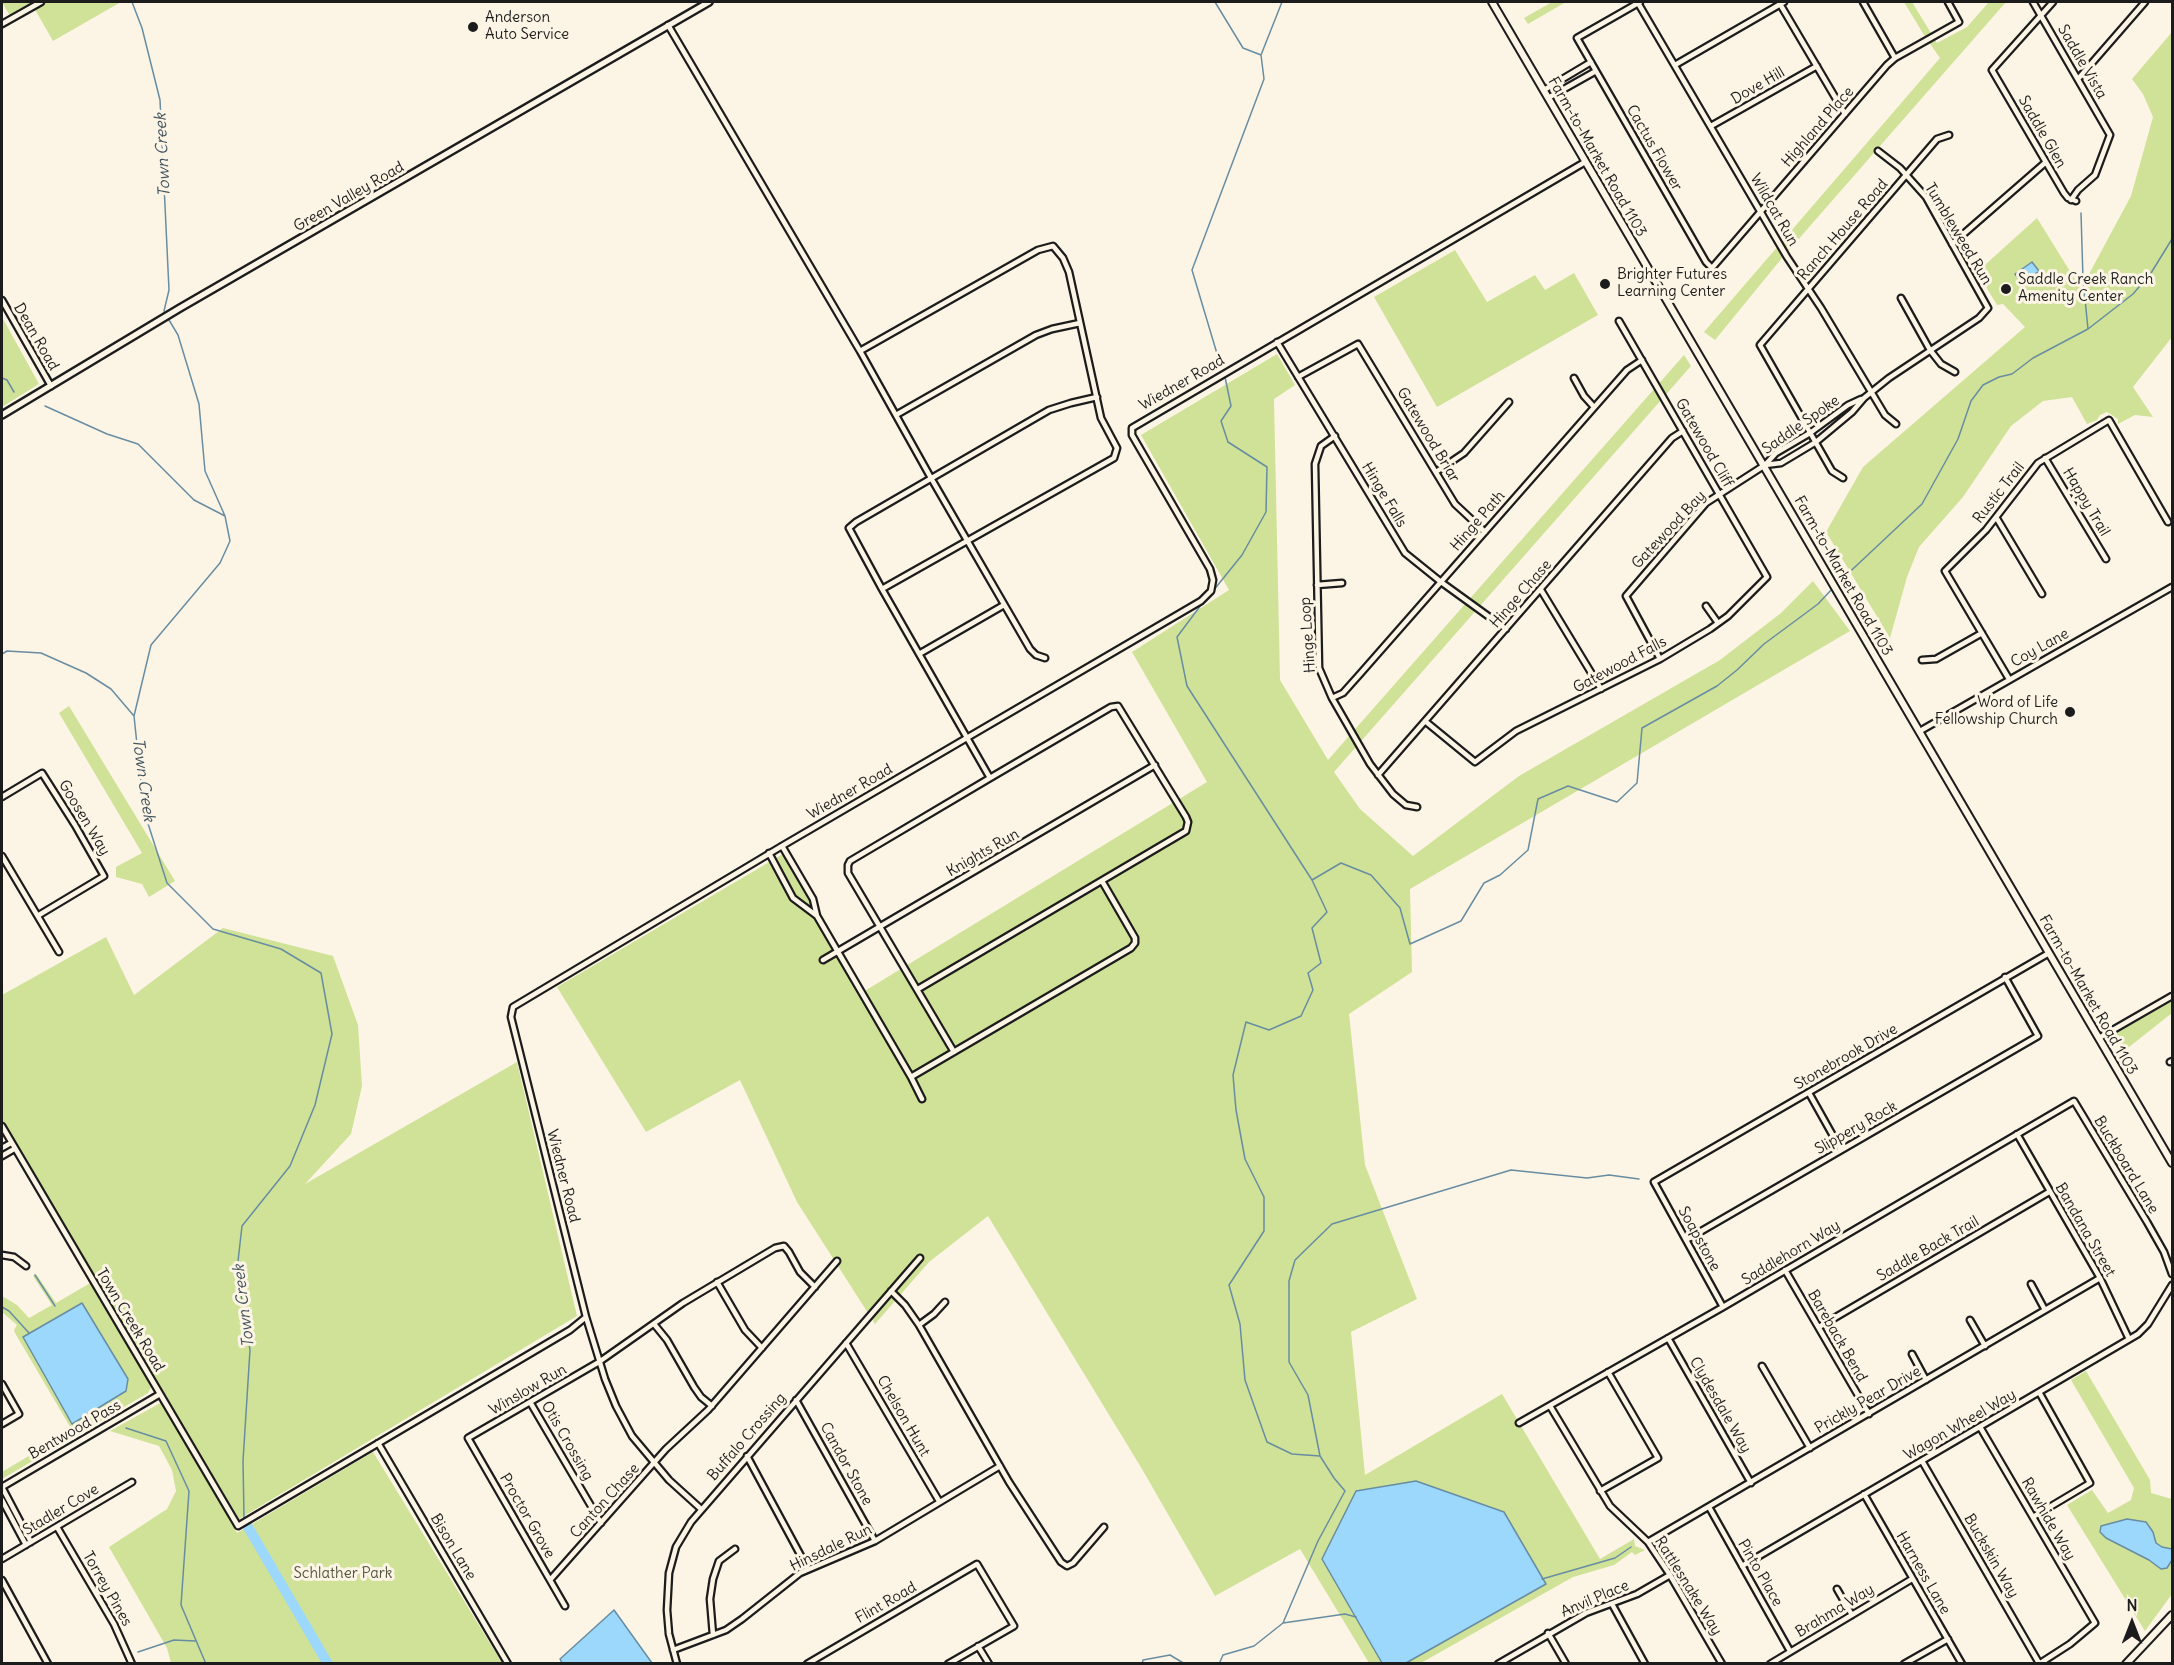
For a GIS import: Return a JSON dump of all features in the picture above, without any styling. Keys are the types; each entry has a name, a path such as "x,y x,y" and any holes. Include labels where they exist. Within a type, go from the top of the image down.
{"main road":[{"name":"Farm-to-Market Road 1103","path":"1492,2 2172,1163"},
{"path":"2126,1664 2172,1615"}],"street":[{"path":"2,24 41,2"},
{"name":"Green Valley Road","path":"2,415 180,308 709,2"},
{"name":"Cactus Flower","path":"1639,2 1577,38 1706,262 1712,268"},
{"name":"Wildcat Run","path":"1639,2 1870,393 1885,415 1896,424"},
{"path":"1863,2 1895,58"},
{"name":"Highland Place","path":"1712,268 1895,58 1959,22 1948,2"},
{"name":"Saddle Vista","path":"2032,2 2110,135 2095,176 2078,190 2074,200"},
{"path":"2041,15 2053,2"},
{"path":"2078,79 2145,2"},
{"path":"1675,65 1782,3 1845,114"},
{"name":"Saddle Glen","path":"2041,15 1992,70 2064,193 2074,200"},
{"path":"668,25 860,351 1030,649 1036,655 1044,658"},
{"path":"1544,90 1591,62"},
{"name":"Dove Hill","path":"1711,126 1817,66"},
{"path":"1548,98 1596,71"},
{"name":"Ranch House Road","path":"1810,433 1760,345 1937,139 1949,135"},
{"name":"Tumbleweed Run","path":"1878,151 1906,175 1926,197 1988,308"},
{"name":"Wiedner Road","path":"586,1317 511,1013 513,1007 769,853 1197,605 1207,596 1212,585 1210,569 1132,435 1132,428 1585,162"},
{"path":"1952,244 2046,162"},
{"path":"860,351 1047,246 1056,248 1066,264 1101,418 1117,448 1114,458 882,589"},
{"path":"1901,298 1930,350 1941,364 1955,372"},
{"name":"Dean Road","path":"2,300 51,386"},
{"name":"Saddle Spoke","path":"1765,465 1781,463 1816,442 1852,412 1870,393 1979,318 1988,308"},
{"name":"Gatewood Cliff","path":"1619,321 1767,577"},
{"path":"896,415 1036,335 1080,323"},
{"name":"Hinge Falls","path":"1277,342 1405,553 1506,629"},
{"name":"Gatewood Briar","path":"1299,377 1358,344 1455,504 1485,532"},
{"name":"Hinge Path","path":"1332,698 1348,687 1627,370 1642,360"},
{"path":"1574,378 1584,396 1594,407"},
{"path":"990,778 849,528 1049,410 1096,397"},
{"name":"Saddle Spoke","path":"1765,465 1776,453 1810,433 1848,405 1864,398"},
{"path":"1436,472 1464,453 1509,402"},
{"name":"Rustic Trail","path":"1982,633 1945,571 1986,530 2028,474 2045,458 2109,420 2168,522"},
{"name":"Hinge Chase","path":"1378,776 1672,438 1683,431"},
{"path":"1810,433 1832,471 1843,478"},
{"name":"Hinge Loop","path":"1335,436 1321,446 1315,464 1319,668 1332,698 1378,776 1406,805 1417,807"},
{"name":"Happy Trail","path":"2045,458 2106,559"},
{"name":"Gatewood Bay","path":"1660,660 1626,596 1706,502 1765,465"},
{"path":"1996,517 2042,594"},
{"name":"Gatewood Falls","path":"1425,721 1475,762 1516,731 1660,660 1718,623 1744,602 1767,577"},
{"path":"1317,585 1341,583"},
{"name":"Coy Lane","path":"1920,731 2172,587"},
{"path":"1541,590 1601,689"},
{"path":"919,654 1004,604"},
{"path":"1706,606 1718,623"},
{"path":"1922,660 1936,659 1982,633 2009,680"},
{"path":"918,989 1186,831 1188,822 1118,706 1111,707 990,778 850,861 848,865 848,873 954,1052"},
{"name":"Knights Run","path":"823,960 1155,765"},
{"name":"Goosen Way","path":"2,797 42,773 104,876 39,915"},
{"path":"782,846 813,899 817,916 922,1099"},
{"path":"769,853 789,893 817,916"},
{"path":"2,856 59,952"},
{"path":"2,868 7,865"},
{"path":"911,1077 1131,948 1135,943 1135,938 1102,881"},
{"name":"Stonebrook Drive","path":"1654,1182 2049,953"},
{"name":"Slippery Rock","path":"1686,1240 2038,1036 2005,977"},
{"path":"2099,1038 2172,996"},
{"path":"1809,1093 1841,1150"},
{"name":"Saddlehorn Way","path":"1519,1423 1723,1307 2074,1101"},
{"name":"Buckboard Lane","path":"2074,1101 2164,1252 2172,1274"},
{"name":"Town Creek Road","path":"2,1126 238,1526 378,1443"},
{"name":"Bandana Street","path":"2017,1134 2100,1278 2129,1339"},
{"path":"2,1148 11,1143"},
{"path":"2,1156 14,1149"},
{"name":"Soapstone","path":"1654,1182 1723,1307"},
{"name":"Saddle Back Trail","path":"1819,1327 2049,1192"},
{"name":"Winslow Run","path":"468,1438 599,1362 683,1302 775,1248 784,1246 800,1272 815,1287"},
{"path":"2,1255 14,1257 26,1266"},
{"name":"Buffalo Crossing","path":"677,1664 669,1634 667,1610 669,1573 676,1547 701,1509 920,1258"},
{"name":"Canton Chase","path":"550,1580 653,1464 712,1406 837,1261"},
{"name":"Bareback Bend","path":"1785,1270 1869,1414"},
{"name":"Prickly Pear Drive","path":"1648,1542 2100,1278"},
{"path":"717,1282 745,1330 762,1348"},
{"path":"2031,1284 2045,1310"},
{"name":"Wagon Wheel Way","path":"1742,1566 2129,1339 2148,1324 2172,1285"},
{"path":"891,1291 919,1324 1000,1466 1061,1562 1067,1566 1073,1563 1104,1527"},
{"path":"919,1324 934,1314 945,1302"},
{"path":"378,1443 570,1330 586,1317 599,1362 616,1406 632,1436 653,1464 701,1509"},
{"path":"1970,1320 1985,1346"},
{"path":"654,1324 668,1341 701,1397 712,1406"},
{"name":"Clydesdale Way","path":"1668,1338 1751,1483"},
{"name":"Chelson Hunt","path":"846,1343 939,1501"},
{"path":"1912,1354 1926,1380"},
{"path":"1762,1366 1810,1448"},
{"path":"1600,1491 1658,1458 1608,1372"},
{"path":"2,1384 19,1414 2,1424"},
{"path":"2033,1517 2091,1484 2039,1392"},
{"name":"Bentwood Pass","path":"2,1487 160,1394"},
{"name":"Candor Stone","path":"796,1400 875,1541"},
{"name":"Otis Crossing","path":"530,1402 601,1523"},
{"name":"Rattlesnake Way","path":"1550,1406 1610,1506 1648,1542 1722,1664"},
{"name":"Rawhide Way","path":"1980,1427 2095,1623 2070,1644 2039,1663"},
{"name":"Proctor Grove","path":"468,1438 565,1606"},
{"name":"Bison Lane","path":"378,1443 508,1664"},
{"path":"747,1456 808,1569"},
{"name":"Buckskin Way","path":"1922,1461 2039,1663"},
{"name":"Hinsdale Run","path":"673,1650 713,1635 742,1619 808,1569 875,1541 1000,1466"},
{"name":"Stadler Cove","path":"2,1559 132,1482"},
{"path":"2,1487 31,1542"},
{"name":"Harness Lane","path":"1864,1494 1962,1664"},
{"path":"2,1500 26,1545"},
{"name":"Pinto Place","path":"1709,1508 1790,1651"},
{"name":"Torrey Pines","path":"57,1527 114,1624 132,1664"},
{"path":"713,1635 710,1599 713,1579 719,1561 735,1549"},
{"name":"Flint Road","path":"807,1664 977,1564 1014,1626 978,1646"},
{"name":"Anvil Place","path":"1498,1664 1548,1633 1601,1606 1637,1594 1670,1575"},
{"path":"2,1580 48,1664"},
{"name":"Brahma Way","path":"1770,1664 1912,1580"},
{"path":"1837,1589 1852,1615"},
{"path":"1612,1604 1645,1664"},
{"path":"1548,1633 1566,1664"},
{"path":"1904,1664 1947,1638"},
{"path":"948,1664 978,1646 989,1664"}],"green space":[{"path":"2,2 121,2 53,41 33,6 11,18"},
{"path":"1552,2 1566,2 1528,24 1524,18"},
{"path":"1904,2 1912,2 1937,43 1967,27 1989,2 2006,2 1782,258 1715,340 1704,332 1940,58"},
{"path":"2172,32 2172,337 2133,387 2153,417 2135,415 2118,424 2118,419 2107,412 2087,424 2072,397 2043,401 2011,426 1963,497 1919,547 1907,577 1890,638 1826,532 1863,467 2025,327 2003,304 1997,305 1977,272 2037,218 2081,289 2131,196 2153,117 2143,94 2132,79"},
{"path":"1455,250 1487,302 1535,275 1545,290 1574,273 1598,315 1437,407 1374,297"},
{"path":"2,317 39,384 2,407"},
{"path":"1277,354 1295,385 1274,399 1280,680 1328,760 1684,355 1691,366 1334,772 1360,809 1413,856 1519,776 1720,660 1781,613 1813,581 1850,631 1410,889 1412,972 1349,1014 1365,1165 1417,1299 1351,1332 1365,1475 1502,1394 1600,1559 1634,1539 1635,1546 1645,1550 1635,1555 1632,1552 1614,1565 1573,1577 1421,1663 1369,1663 1300,1549 1215,1596 1142,1469 988,1216 929,1262 875,1324 797,1202 740,1080 646,1132 557,987 788,851 863,992 1207,782 1132,652 1229,590 1141,435"},
{"path":"69,706 175,881 149,897 142,884 116,877 116,867 142,853 59,713"},
{"path":"223,928 333,956 358,1025 362,1086 351,1134 305,1184 517,1062 577,1316 239,1519 2,1122 2,995 106,937 134,995"},
{"path":"2172,999 2172,1013 2124,1051 2114,1032"},
{"path":"36,1274 56,1303 92,1282 151,1387 148,1393 2,1479 2,1472 72,1430 15,1333 17,1325 2,1312 2,1296 17,1305 29,1318 52,1305 33,1276"},
{"path":"2086,1371 2150,1480 2151,1493 2172,1499 2172,1594 2145,1631 2067,1505 2092,1490 2108,1513 2131,1500 2134,1488 2071,1380"},
{"name":"Schlather Park","path":"162,1402 237,1533 373,1452 502,1663 171,1663 167,1648 109,1547 167,1509 176,1491 172,1470 159,1446 110,1431"}],"water":[{"path":"2032,262 2039,271 2023,284 2015,274"},
{"path":"82,1303 128,1379 126,1391 72,1424 23,1337"},
{"path":"1416,1481 1504,1512 1546,1584 1406,1663 1382,1663 1322,1559 1356,1491"},
{"path":"2127,1519 2146,1522 2153,1532 2156,1543 2172,1549 2172,1560 2167,1568 2161,1569 2149,1560 2106,1538 2100,1532 2101,1526"},
{"path":"614,1610 652,1663 562,1663 560,1659"}],"waterway":[{"name":"Town Creek","path":"132,2 142,28 160,100 169,290 164,311"},
{"path":"1215,2 1243,48 1261,55"},
{"path":"1221,367 1192,270 1264,79 1261,55 1282,2"},
{"path":"2081,213 2083,279 2088,329"},
{"path":"1839,582 1922,504 1958,439 1971,401 1983,385 1999,377 2012,374 2033,358 2088,329 2133,294 2151,273 2172,239"},
{"name":"Town Creek","path":"169,320 178,335 199,404 205,471 225,516 230,541 220,563 151,645 134,716 144,811 167,883 213,929 281,949 321,973 332,1034 315,1105 290,1166 242,1226 237,1270 250,1350 243,1461 244,1518"},
{"path":"1213,591 1242,555 1266,512 1267,467 1228,442 1221,421 1231,406 1225,377"},
{"path":"2,378 7,380 14,392"},
{"path":"45,406 107,434 138,444 194,500 225,516"},
{"path":"1312,880 1341,863 1371,875 1400,908 1410,944 1461,921 1484,883 1500,875 1528,850 1538,799 1568,786 1617,802 1637,783 1642,728 1717,686 1764,644 1818,604 1832,589"},
{"path":"1204,601 1177,637 1187,686 1312,880 1327,912 1312,928 1321,963 1308,973 1313,990 1301,1016 1269,1030 1246,1022 1233,1075 1236,1110 1245,1159 1264,1197 1264,1231 1229,1285 1240,1324 1245,1380 1267,1442 1292,1454 1320,1456 1345,1491 1318,1541 1283,1623 1254,1646 1223,1655 1219,1664"},
{"path":"2,654 7,651 41,653 86,673 111,689 134,716"},
{"path":"1320,1456 1308,1395 1289,1362 1289,1281 1295,1260 1332,1224 1511,1170 1587,1178 1609,1175 1639,1179"},
{"path":"35,1275 55,1306"},
{"path":"2,1307 9,1311 29,1333"},
{"path":"126,1428 166,1441 189,1491 181,1605 206,1664"},
{"name":"Town Creek","path":"248,1527 328,1664"},
{"path":"1542,1579 1615,1558 1631,1547"},
{"path":"1283,1623 1345,1614 1356,1617"},
{"path":"138,1652 174,1640 195,1641"},
{"path":"1142,1664 1143,1660 1170,1655 1185,1664"}],"place":[{"name":"Anderson Auto Service","path":"473,27"},
{"name":"Brighter Futures Learning Center","path":"1605,284"},
{"name":"Saddle Creek Ranch Amenity Center","path":"2006,289"},
{"name":"Word of Life Fellowship Church","path":"2070,712"}]}
